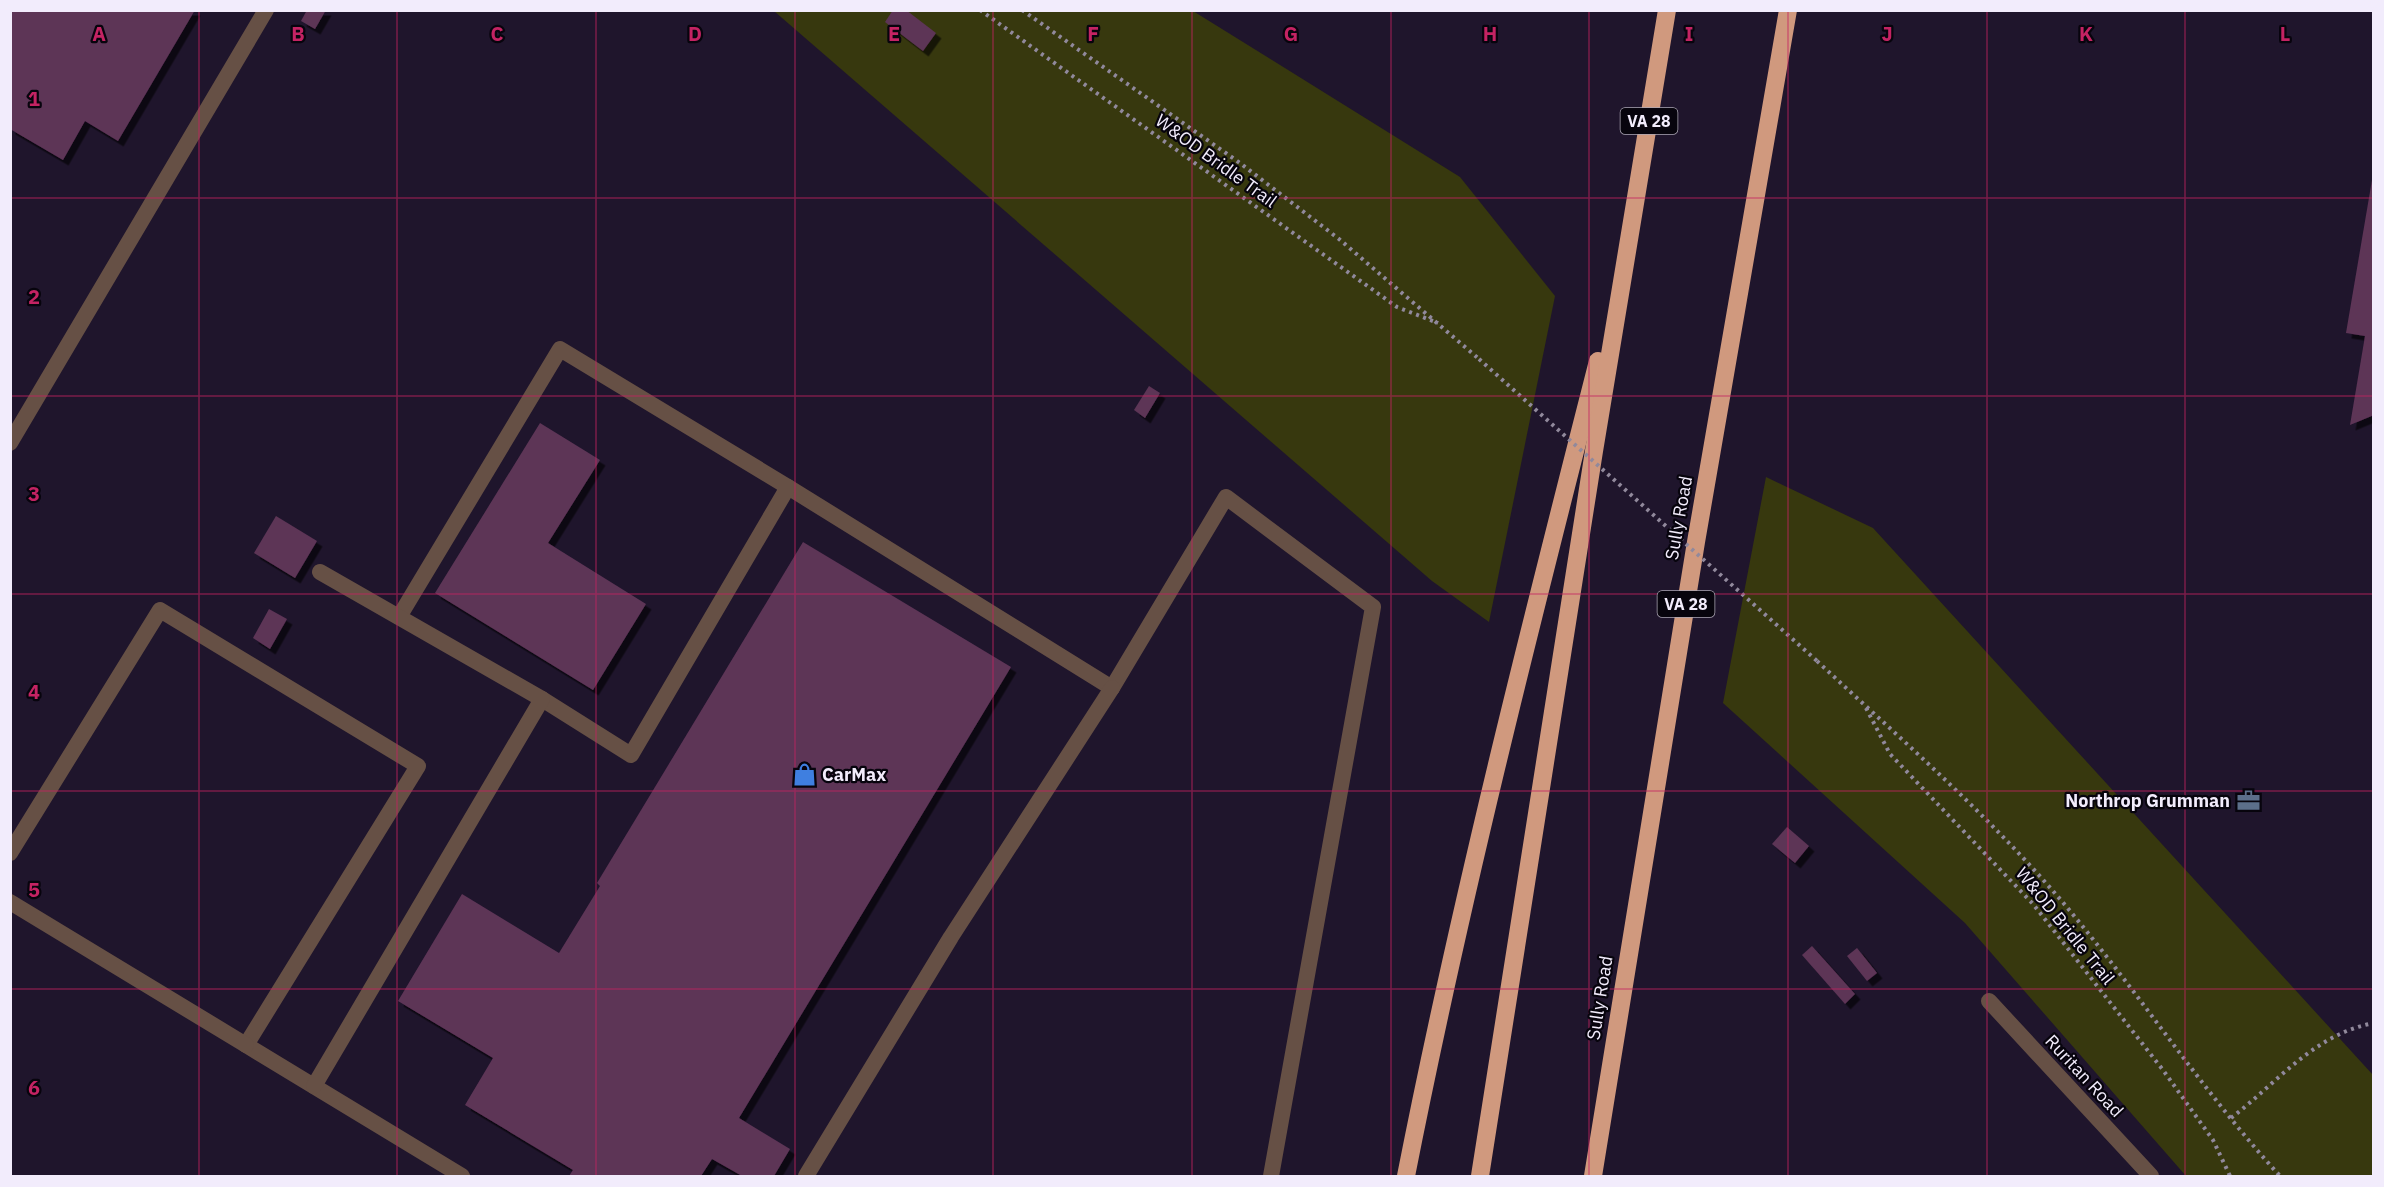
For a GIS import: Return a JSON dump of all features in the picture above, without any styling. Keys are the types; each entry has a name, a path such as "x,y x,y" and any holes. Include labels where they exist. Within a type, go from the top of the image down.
{"highway":[{"name":"VA 28","path":"1480,1176 1592,463 1667,10"},
{"name":"Sully Road","path":"1593,1176 1696,542 1789,10"},
{"path":"1406,1176 1438,1012 1527,639 1632,231"}],"street":[{"path":"10,443 266,10"},
{"path":"399,617 560,349 1112,688"},
{"path":"320,572 542,699 631,755 788,487"},
{"path":"806,1176 951,937 1112,688 1226,497 1373,606 1271,1176"},
{"path":"10,854 160,610 418,766 246,1045"},
{"path":"314,1086 542,699"},
{"path":"10,902 462,1176"},
{"name":"Ruritan Road","path":"1989,1001 2151,1176"}],"path":[{"name":"W&OD Bridle Trail","path":"980,10 1397,307 1441,325"},
{"path":"1022,10 1240,163 1339,239 1479,358 1865,705 1986,818 2030,865 2075,917 2246,1139 2280,1176"},
{"name":"W&OD Bridle Trail","path":"1865,705 1890,754 2033,904 2156,1061 2212,1140 2230,1176"},
{"path":"2231,1118 2257,1099 2305,1054 2352,1027 2373,1023"}],"shaded area":[{"path":"774,11 1193,11 1460,177 1555,296 1489,622 1432,581"},
{"path":"1766,477 1873,528 2373,1075 2373,1176 2186,1176 1965,923 1723,703"}],"building":[{"path":"10,10 195,10 118,141 85,121 63,160 10,129"},
{"path":"307,10 326,10 315,29 301,21"},
{"path":"893,10 906,10 936,33 923,51 885,22"},
{"path":"2372,180 2374,415 2350,425 2365,336 2346,333"},
{"path":"1149,386 1160,393 1145,418 1134,410"},
{"path":"540,423 600,460 548,543 646,604 593,690 435,593"},
{"path":"276,516 317,541 295,578 254,553"},
{"name":"CarMax","path":"803,542 1011,667 739,1118 790,1149 774,1176 742,1176 712,1159 701,1176 569,1176 573,1170 465,1105 493,1058 398,1001 462,894 559,953 600,886 597,883"},
{"path":"269,609 287,619 270,649 253,638"},
{"path":"1787,827 1809,846 1795,863 1772,844"},
{"path":"1812,946 1855,994 1845,1004 1802,955"},
{"path":"1857,948 1877,973 1867,981 1847,956"}],"place":[{"name":"CarMax","path":"804,775"},
{"name":"Northrop Grumman","path":"2248,801"}]}
